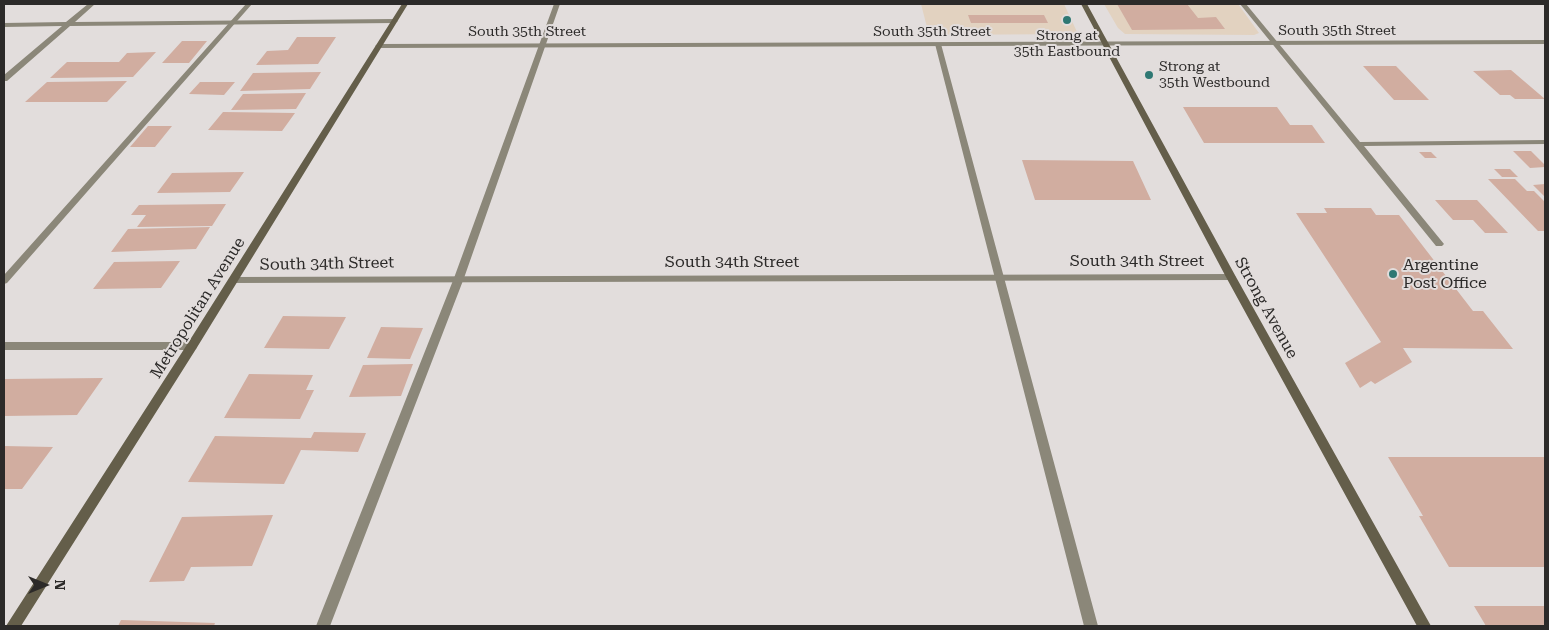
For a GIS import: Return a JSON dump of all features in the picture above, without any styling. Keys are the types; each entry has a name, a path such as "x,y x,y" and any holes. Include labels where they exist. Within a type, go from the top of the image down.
{"main road":[{"name":"Metropolitan Avenue","path":"13,626 192,346 405,4"},
{"name":"Strong Avenue","path":"1084,4 1231,277 1424,626"}],"street":[{"path":"4,79 92,4"},
{"path":"4,281 248,4"},
{"path":"323,626 458,278 557,4"},
{"path":"1243,4 1439,244"},
{"path":"4,25 395,21"},
{"name":"South 35th Street","path":"378,46 1545,42"},
{"path":"938,44 1091,626"},
{"path":"1358,144 1545,142"},
{"name":"South 34th Street","path":"233,280 1000,276 1231,277"},
{"path":"4,346 192,346"}],"shaded area":[{"path":"921,4 1064,4 1078,34 929,35"},
{"path":"1104,4 1238,4 1259,33 1254,35 1125,34 1118,28"}],"building":[{"path":"1117,4 1187,4 1198,18 1216,17 1225,29 1132,30"},
{"path":"968,15 1044,15 1048,23 971,23"},
{"path":"297,37 336,37 318,64 256,65 267,51 288,50"},
{"path":"182,41 207,41 189,63 162,63"},
{"path":"156,52 133,77 50,78 67,62 119,62 127,53"},
{"path":"1363,66 1396,66 1429,100 1394,100"},
{"path":"1511,70 1545,99 1515,99 1510,95 1500,95 1473,71"},
{"path":"321,72 310,89 240,91 253,73"},
{"path":"127,81 107,102 25,102 47,82"},
{"path":"200,82 235,82 224,95 189,94"},
{"path":"306,93 296,109 231,110 243,94"},
{"path":"1183,107 1277,107 1290,125 1312,125 1325,143 1204,143"},
{"path":"223,112 295,113 282,131 208,130"},
{"path":"148,126 172,126 155,147 130,147"},
{"path":"1513,151 1531,151 1545,167 1530,168"},
{"path":"1419,152 1431,152 1437,158 1425,158"},
{"path":"1022,160 1133,161 1151,200 1035,200"},
{"path":"1494,169 1510,169 1518,177 1502,177"},
{"path":"244,172 230,192 157,193 172,173"},
{"path":"1488,179 1515,179 1527,191 1534,191 1545,202 1545,231 1538,231"},
{"path":"1545,184 1545,197 1533,185"},
{"path":"1435,200 1477,200 1508,233 1485,233 1473,220 1453,220"},
{"path":"226,204 212,226 137,227 146,215 131,215 139,205"},
{"path":"1324,208 1371,208 1376,215 1399,215 1473,311 1483,311 1513,349 1403,348 1412,362 1375,384 1371,381 1360,388 1345,363 1381,342 1296,213 1327,213"},
{"path":"210,227 196,249 111,252 128,229"},
{"path":"180,261 161,288 93,289 114,262"},
{"path":"283,316 346,317 329,349 264,348"},
{"path":"381,327 423,328 410,359 367,358"},
{"path":"413,364 401,396 349,397 363,365"},
{"path":"249,374 313,375 306,390 314,390 300,419 224,418"},
{"path":"103,378 77,415 4,416 4,379"},
{"path":"314,432 366,433 358,452 301,450 284,484 188,482 215,436 311,438"},
{"path":"4,446 53,447 22,489 4,489"},
{"path":"1388,457 1545,457 1545,567 1449,567 1419,516 1423,516"},
{"path":"273,515 252,566 191,567 184,581 149,582 182,517"},
{"path":"1474,606 1545,606 1545,626 1486,626"},
{"path":"121,620 215,623 214,626 118,626"}],"place":[{"name":"Strong at 35th Eastbound","path":"1067,20"},
{"name":"Strong at 35th Westbound","path":"1149,75"},
{"name":"Argentine Post Office","path":"1393,274"}]}
